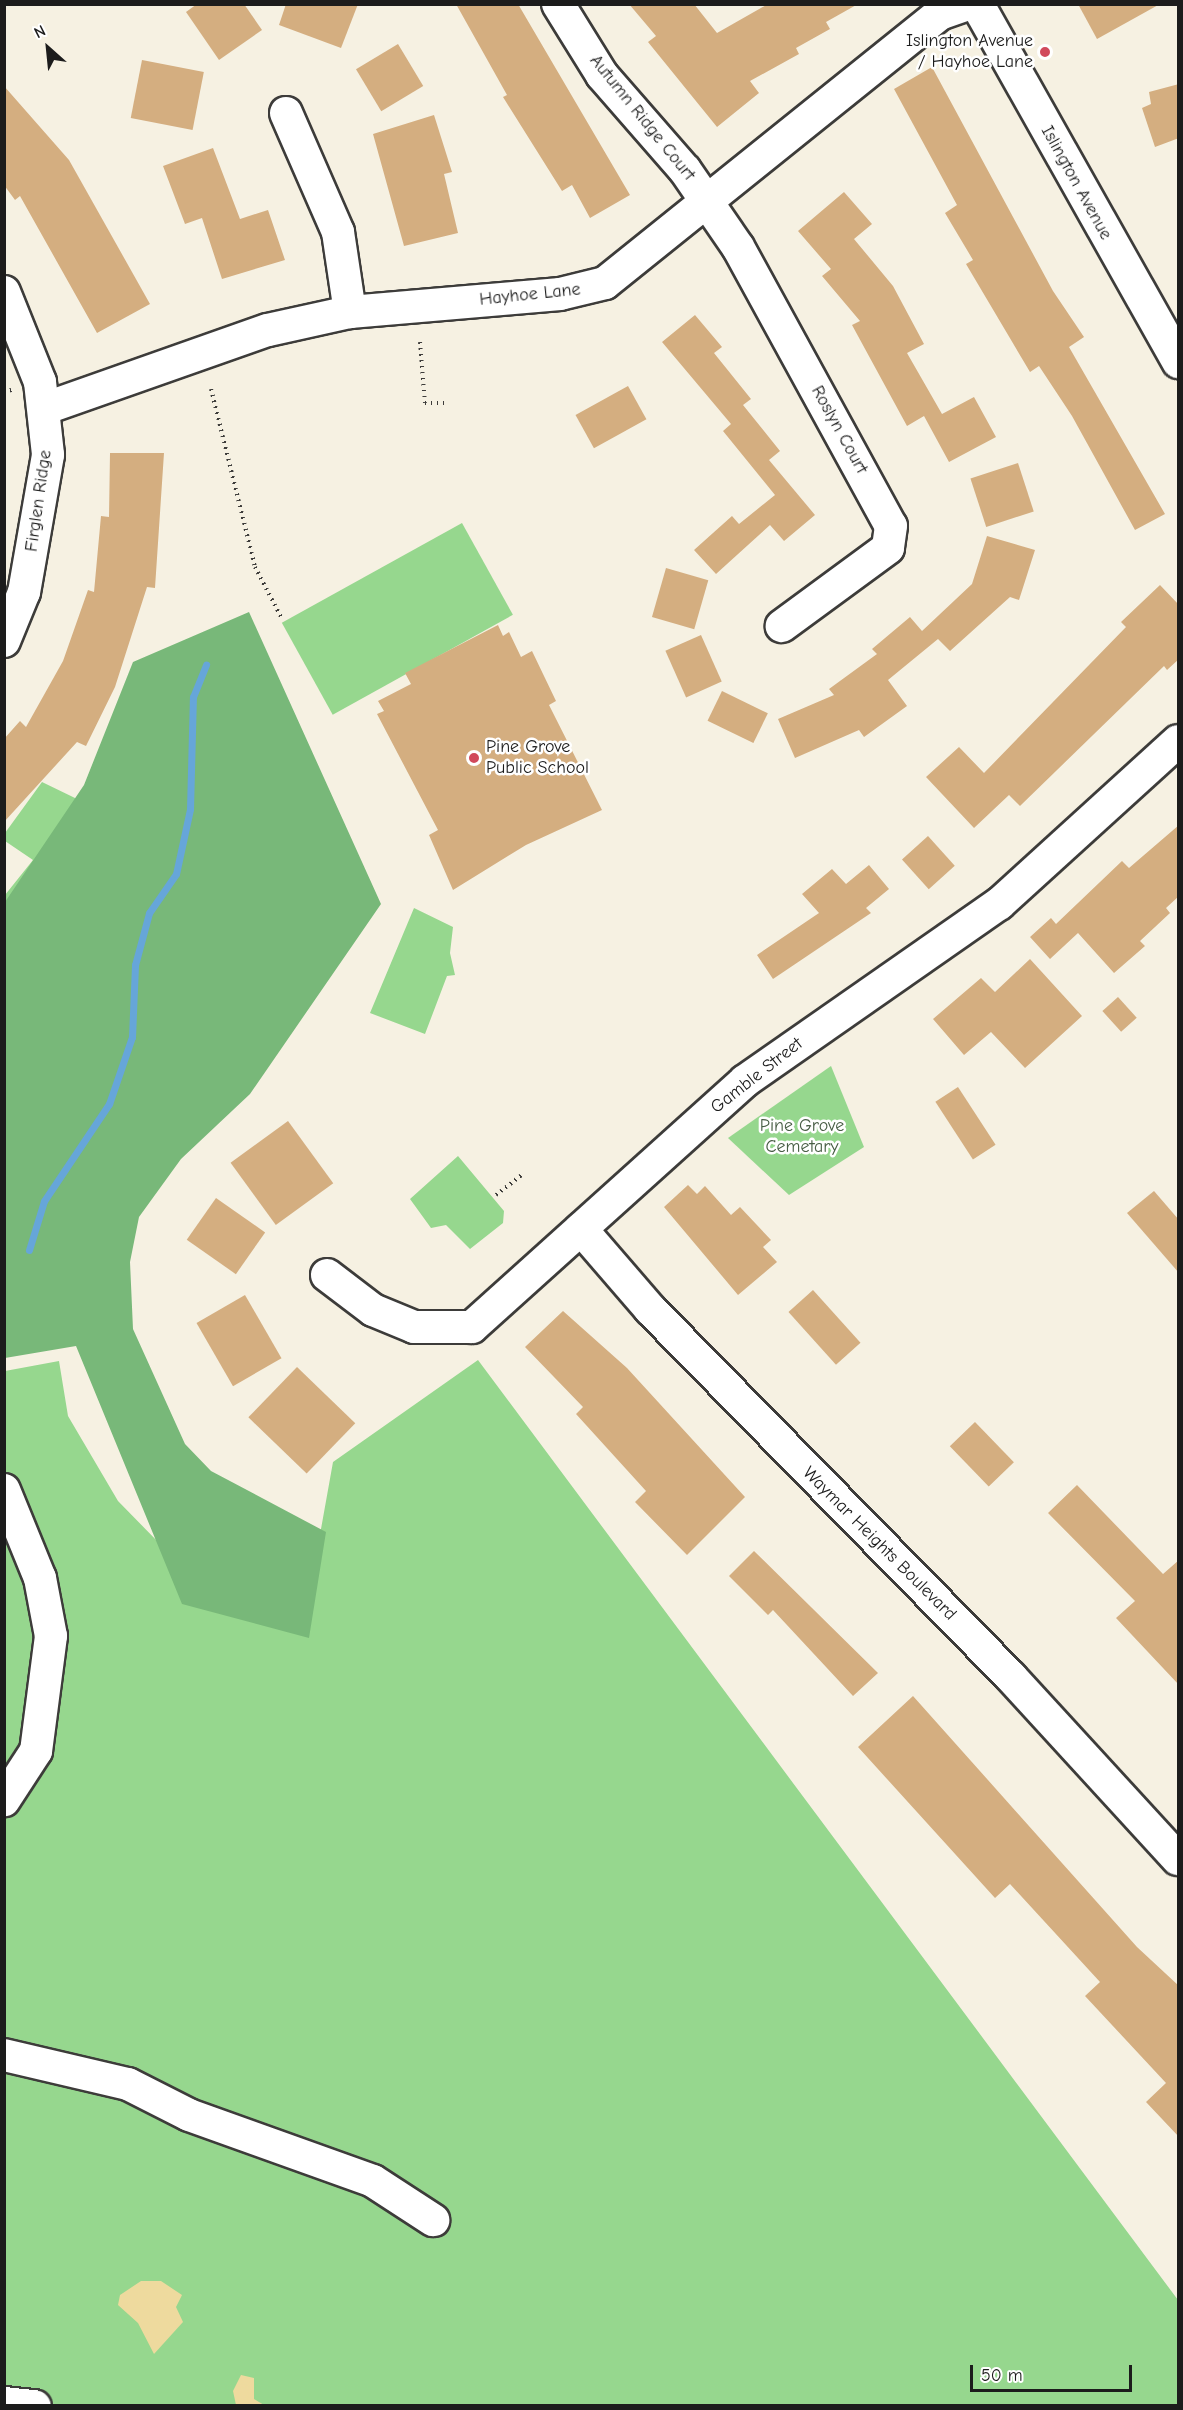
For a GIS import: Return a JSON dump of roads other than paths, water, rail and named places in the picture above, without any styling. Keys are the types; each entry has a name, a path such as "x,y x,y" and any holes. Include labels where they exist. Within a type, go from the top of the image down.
{"main road":[{"name":"Islington Avenue","path":"977,4 1179,361"}],"street":[{"name":"Autumn Ridge Court","path":"558,4 602,75 708,201"},
{"name":"Hayhoe Lane","path":"46,408 268,330 350,312 592,288 618,275 939,14 968,4"},
{"path":"286,113 338,232 350,312"},
{"name":"Roslyn Court","path":"708,201 891,526 888,548 782,626"},
{"name":"Firglen Ridge","path":"4,292 46,408 43,502 24,592 4,641"},
{"name":"Gamble Street","path":"327,1275 373,1310 414,1327 472,1327 745,1081 1016,891 1179,741"},
{"name":"Waymar Heights Boulevard","path":"581,1229 650,1309 1011,1677 1179,1859"},
{"path":"4,1490 40,1578 51,1636 36,1750 4,1800"},
{"path":"4,2055 128,2084 189,2115 373,2181 434,2220"},
{"path":"4,2403 35,2406"}],"waterway":[{"path":"29,1250 44,1201 109,1104 132,1037 135,965 149,913 176,874 190,809 193,697 206,665"}],"place":[{"name":"Islington Avenue / Hayhoe Lane","path":"1045,52"},
{"name":"Pine Grove Public School","path":"474,758"}],"park label":[{"name":"Pine Grove Cemetary","path":"802,1137"}]}
